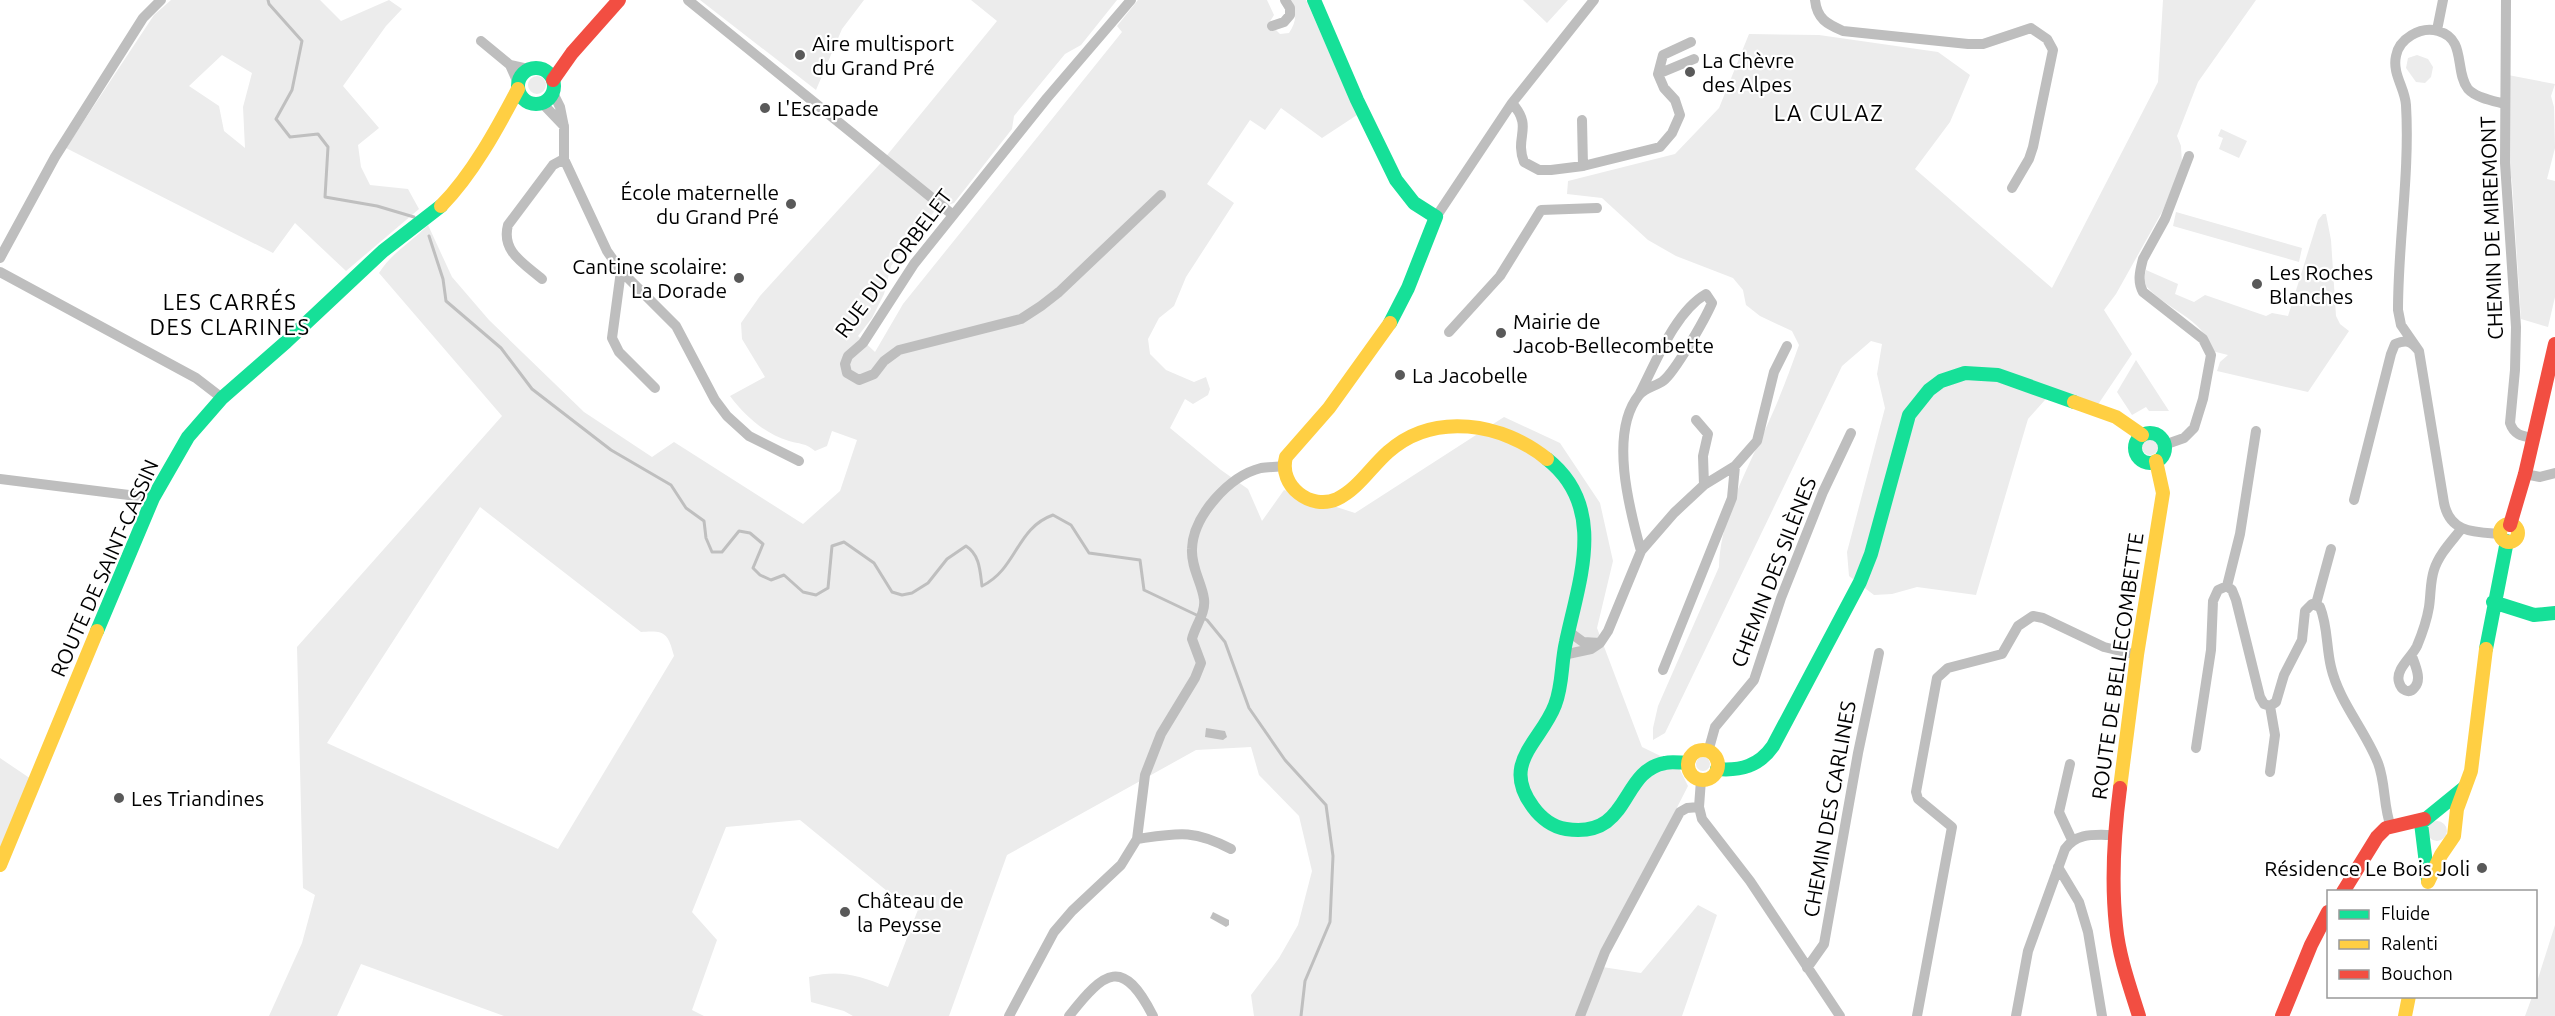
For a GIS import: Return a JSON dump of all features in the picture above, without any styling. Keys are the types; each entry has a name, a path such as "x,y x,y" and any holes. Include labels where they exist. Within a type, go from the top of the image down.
{"street":[{"path":"0,258 60,150 143,18 161,0"},
{"path":"482,41 510,65 522,98 528,102 549,92 572,53 619,0"},
{"path":"687,0 953,215"},
{"name":"RUE DU CORBELET","path":"1131,0 1047,98 897,288 863,343 848,356 845,364 848,373 859,380 868,378 899,350 1021,319 1059,292 1161,195"},
{"path":"1272,26 1284,22 1290,15 1290,8 1285,0"},
{"path":"1314,0 1396,180 1414,203 1436,217"},
{"path":"1594,0 1512,103 1436,217 1396,311 1329,408 1287,453 1284,466 1286,478 1301,497 1312,502 1327,503 1340,498 1383,456 1418,434 1435,429 1470,426 1500,431 1527,443 1552,462 1565,479 1576,499 1584,525 1586,547 1584,568 1568,631 1554,707 1548,720 1530,743 1521,764 1522,785 1526,796 1539,815 1561,829 1574,831 1596,829 1611,820 1645,770 1657,763 1670,760 1688,763"},
{"path":"1815,0 1818,15 1826,24 1843,31 1968,44 1983,44 2031,28 2040,33 2053,50 2051,67 2033,147 2029,159 2012,188"},
{"path":"2437,30 2442,0"},
{"name":"CHEMIN DE MIREMONT","path":"2506,0 2506,197 2516,327 2510,423 2512,430 2517,434 2534,438"},
{"path":"2419,351 2401,325 2398,310 2406,102 2396,72 2395,57 2403,42 2412,35 2420,31 2437,30 2457,47 2463,75 2469,89 2479,96 2505,104"},
{"path":"1512,103 1524,122 1520,145 1524,162 1539,170 1583,166 1659,147 1672,133 1680,115 1675,100 1664,88 1658,74 1663,54 1691,42"},
{"path":"518,86 522,74 572,53"},
{"path":"1658,74 1694,59"},
{"path":"510,65 549,73 549,92 564,127 564,159 595,229 621,271 676,326 715,400 727,416 749,436 799,461"},
{"name":"ROUTE DE SAINT-CASSIN","path":"0,865 153,498 188,436 222,398 383,251 437,210 452,195 501,121 518,86"},
{"name":"ROUTE DE SAINT-CASSIN","path":"501,121 528,102"},
{"path":"1582,120 1583,166"},
{"path":"2164,445 2184,438 2193,428 2199,416 2211,355 2203,339 2181,320 2147,297 2139,284 2143,259 2176,194 2189,156"},
{"path":"542,279 509,251 505,237 508,225 554,165 564,159"},
{"path":"1449,332 1500,276 1541,210 1597,208"},
{"path":"621,271 612,338 619,352 655,388"},
{"path":"0,272 196,378 222,398"},
{"path":"1640,393 1664,380 1712,303 1706,294 1694,301 1667,339 1629,413 1622,460 1630,513 1641,551"},
{"path":"2354,500 2391,354 2395,344 2404,340 2413,342 2419,351 2446,513 2454,525 2462,528 2506,533"},
{"path":"2428,887 2446,847 2453,840 2464,788 2471,771 2493,602 2506,533 2525,474 2555,344"},
{"path":"1563,655 1591,649 1600,643 1608,631 1641,551 1674,513 1704,485 1735,466 1757,441 1774,372 1787,346"},
{"path":"1701,780 1709,778 1717,769 1750,768 1763,759 1773,746 1860,582 1871,554 1909,415 1929,390 1950,377 1965,373 1998,375 2116,417 2142,435 2156,434 2164,445 2163,455 2156,461 2147,462 2137,455 2135,446 2142,435"},
{"path":"1696,420 1708,434 1703,456 1704,485"},
{"path":"2196,748 2211,650 2213,602 2218,590 2227,585 2240,534 2256,431"},
{"name":"CHEMIN DES SILÈNES","path":"1708,752 1715,726 1754,680 1781,598 1823,492 1851,433"},
{"name":"ROUTE DE BELLECOMBETTE","path":"2139,1016 2123,964 2116,928 2113,877 2114,835 2137,655 2163,493 2156,461"},
{"path":"1009,1016 1054,932 1072,911 1121,865 1137,839 1145,775 1161,734 1195,678 1201,663 1192,639 1202,613 1204,599 1195,575 1192,549 1197,526 1204,512 1219,494 1242,477 1260,468 1284,466"},
{"path":"1663,670 1732,498 1735,466"},
{"path":"2525,474 2540,477 2555,473"},
{"path":"0,479 153,498"},
{"path":"2412,656 2429,608 2434,568 2443,552 2462,528"},
{"path":"2316,604 2331,549"},
{"path":"2227,585 2236,600 2260,697 2264,704 2270,706"},
{"path":"2493,602 2534,615 2555,613"},
{"path":"2270,706 2276,702 2284,675 2302,640 2305,611 2312,604 2316,604"},
{"path":"2316,604 2327,626 2331,666 2338,688 2382,774 2385,811 2391,826 2437,849 2446,847"},
{"path":"1917,1016 1952,827 1924,805 1918,799 1916,792 1937,678 1948,668 2002,654 2018,626 2033,616 2043,618 2104,647 2137,655"},
{"path":"1568,631 1583,642 1600,643"},
{"name":"CHEMIN DES CARLINES","path":"1808,968 1824,944 1858,753 1879,653"},
{"path":"2270,706 2275,735 2270,772"},
{"path":"1701,780 1690,772 1688,763 1695,753 1708,752 1715,757 1717,769"},
{"name":"ROUTE DE BELLECOMBETTE","path":"2070,764 2059,812 2072,840"},
{"path":"1701,780 1699,807 1702,819 1750,881 1840,1016"},
{"path":"2428,887 2419,831 2427,817 2464,788"},
{"path":"1580,1016 1605,952 1680,812 1687,808 1699,807"},
{"path":"2344,890 2377,837 2391,826 2443,814 2452,821 2455,827"},
{"path":"1137,839 1175,833 1192,834 1207,837 1231,849"},
{"path":"2016,1016 2028,951 2065,849 2072,840 2085,835 2114,835"},
{"path":"2058,867 2079,902 2088,932 2102,1016"},
{"path":"2282,1016 2327,914"},
{"path":"1070,1016 1100,980 1108,977 1130,981 1141,992 1154,1016"},
{"path":"2405,1016 2409,998"}],"shaded area":[{"path":"171,0 320,0 341,21 389,0 402,9 386,26 343,86 379,128 358,145 361,167 370,185 408,189 419,209 346,271 295,223 273,253 66,148 154,15","holes":["222,55 252,73 243,107 245,148 224,131 219,106 189,86"]},
{"name":"Aire multisport du Grand Pré","path":"700,0 864,0 842,29 816,90"},
{"path":"971,0 1117,0 1081,45 1065,54 1014,116 1012,129 954,203 937,208 891,266 884,294 872,318 858,336 875,352 903,304 1122,32 1117,26 1138,0 1267,0 1274,15 1269,23 1280,34 1289,33 1294,25 1295,13 1290,0 1306,0 1357,115 1322,138 1281,108 1265,130 1250,120 1207,184 1234,203 1186,277 1174,306 1159,318 1148,339 1150,354 1166,370 1194,382 1206,377 1210,389 1208,395 1193,404 1185,399 1170,428 1248,489 1262,521 1284,490 1355,513 1504,417 1560,443 1600,503 1613,561 1597,628 1642,747 1677,764 1688,786 1596,966 1641,973 1698,905 1717,915 1682,1016 1254,1016 1251,995 1279,958 1298,925 1312,871 1299,816 1259,775 1251,747 1196,750 1007,855 949,1016 853,1016 844,1011 811,1002 809,977 830,974 849,975 888,987 919,907 887,891 800,820 726,827 692,912 717,940 692,1010 704,1016 504,1016 361,964 337,1016 269,1016 302,943 315,895 303,888 297,647 502,416 379,273 384,266 428,225 452,277 489,320 584,412 652,457 674,442 803,524 840,491 857,440 832,431 827,446 815,451 805,445 772,434 742,410 730,396 765,377 742,339 741,323 760,296 879,165 997,21","holes":["480,507 641,632 655,632 664,635 670,642 674,656 558,849 327,743"]},
{"path":"1523,0 1568,0 1547,23"},
{"path":"2163,0 2256,0 2198,82 2177,136 2181,146 2182,164 2163,210 2116,294 2104,310 2132,354 2097,406 2053,391 2028,419 1976,595 1917,587 1892,594 1874,595 1849,576 1847,552 1885,408 1877,374 1882,344 1871,341 1842,366 1665,733 1653,740 1658,706 1719,567 1725,529 1737,491 1778,401 1799,345 1792,331 1760,316 1746,305 1743,290 1733,278 1676,256 1648,240 1602,198 1567,194 1568,181 1675,154 1719,108 1749,34 1819,35 1938,52 1970,75 1950,122 1915,169 2052,288 2158,82"},
{"path":"2417,55 2428,59 2433,67 2431,77 2425,83 2416,82 2406,68 2408,58"},
{"path":"2508,75 2555,84 2551,96 2554,107 2555,148 2547,179 2555,181 2555,297 2548,327 2521,319 2512,181 2509,169"},
{"path":"537,76 543,79 546,85 543,91 537,94 531,91 528,85 531,79"},
{"path":"2221,129 2247,141 2239,158 2219,149 2223,138 2218,136"},
{"path":"2176,212 2302,248 2299,262 2173,226"},
{"path":"2326,214 2331,240 2336,316 2340,324 2349,331 2308,392 2217,371 2220,362 2228,355 2212,351 2201,329 2151,292 2143,282 2146,270 2178,284 2175,294 2194,302 2205,295 2266,316 2272,313 2288,316 2318,220"},
{"path":"2136,360 2169,411 2149,411 2146,407 2132,415 2117,392"},
{"path":"2147,439 2153,439 2158,447 2156,453 2147,455 2142,450 2142,444"},
{"path":"1206,728 1225,731 1227,737 1223,740 1205,737"},
{"path":"1703,757 1708,759 1710,764 1708,769 1703,771 1698,769 1696,764 1698,759"},
{"path":"0,758 34,781 0,857"},
{"path":"2437,821 2444,824 2447,831 2444,838 2437,841 2430,838 2427,831 2430,824"},
{"path":"1213,912 1229,920 1229,925 1226,927 1210,918"},
{"path":"2555,925 2555,1016 2525,1016 2532,998 2537,998 2537,982"}],"waterway":[{"path":"268,0 302,41 292,90 276,119 290,137 318,134 328,147 325,197 377,206 414,217"},
{"path":"429,236 443,279 446,301 501,348 532,389 611,450 671,485 686,508 704,521 706,538 712,552 722,552 739,531 750,533 763,544 753,568 760,575 771,580 784,575 803,592 816,595 828,588 832,546 844,542 874,563 892,592 902,595 912,593 928,583 947,559 966,546 977,559 982,586 1003,570 1031,529 1053,515 1071,525 1089,553 1140,560 1144,590 1207,620 1225,642 1249,708 1285,760 1326,805 1333,856 1330,922 1305,981 1301,1016"}],"traffic: fast":[{"path":"1314,0 1357,100 1396,180 1414,203 1436,217 1408,288 1390,323"},
{"path":"536,68 549,73 554,86 549,99 536,104 523,99 518,86 523,73 536,68"},
{"path":"97,631 153,498 188,437 222,398 383,251 441,206"},
{"path":"1717,769 1749,766 1762,758 1773,746 1860,582 1871,554 1909,415 1929,390 1941,381 1965,373 1998,375 2074,402"},
{"path":"2150,433 2156,434 2164,442 2165,448 2164,454 2156,462 2150,463 2144,462 2136,454 2135,448 2136,442 2144,434 2150,433"},
{"path":"1547,459 1566,478 1578,499 1583,522 1584,545 1582,570 1564,650 1558,697 1549,718 1526,753 1521,778 1524,792 1536,811 1552,824 1566,829 1587,829 1603,824 1614,815 1639,778 1650,769 1668,762 1688,763"},
{"path":"2486,649 2507,541"},
{"path":"2493,602 2534,615 2555,613"},
{"path":"2428,880 2421,823 2464,788"}],"traffic: slow":[{"path":"441,206 474,165 518,89"},
{"path":"1390,323 1329,408 1286,457 1287,477 1299,493 1317,502 1337,499 1358,484 1388,452 1406,439 1426,431 1447,427 1489,430 1510,437 1547,459"},
{"path":"2074,402 2116,417 2142,435"},
{"path":"2120,788 2137,655 2163,493 2156,461"},
{"path":"2509,524 2515,527 2518,533 2515,539 2509,542 2503,539 2500,533 2503,527 2509,524"},
{"path":"0,865 97,631"},
{"path":"2428,882 2441,855 2454,836 2457,809 2471,771 2486,649"},
{"path":"1703,750 1713,755 1718,765 1713,775 1703,780 1693,775 1688,765 1693,755 1703,750"},
{"path":"2405,1016 2409,998"}],"traffic: jam":[{"path":"553,80 572,53 619,0"},
{"path":"2510,525 2525,474 2555,344"},
{"path":"2120,788 2114,857 2114,909 2125,972 2139,1016"},
{"path":"2344,890 2377,837 2386,828 2424,819"},
{"path":"2282,1016 2311,945 2327,914"}],"place":[{"name":"Aire multisport du Grand Pré","path":"800,55"},
{"name":"La Chèvre des Alpes","path":"1690,72"},
{"name":"L'Escapade","path":"765,108"},
{"name":"École maternelle du Grand Pré","path":"791,204"},
{"name":"Cantine scolaire: La Dorade","path":"739,278"},
{"name":"Les Roches Blanches","path":"2257,284"},
{"name":"Mairie de Jacob-Bellecombette","path":"1501,333"},
{"name":"La Jacobelle","path":"1400,375"},
{"name":"Les Triandines","path":"119,798"},
{"name":"Résidence Le Bois Joli","path":"2482,868"},
{"name":"Château de la Peysse","path":"845,912"}],"district":[{"name":"LA CULAZ","path":"1829,112"},
{"name":"LES CARRÉS DES CLARINES","path":"230,314"}]}
